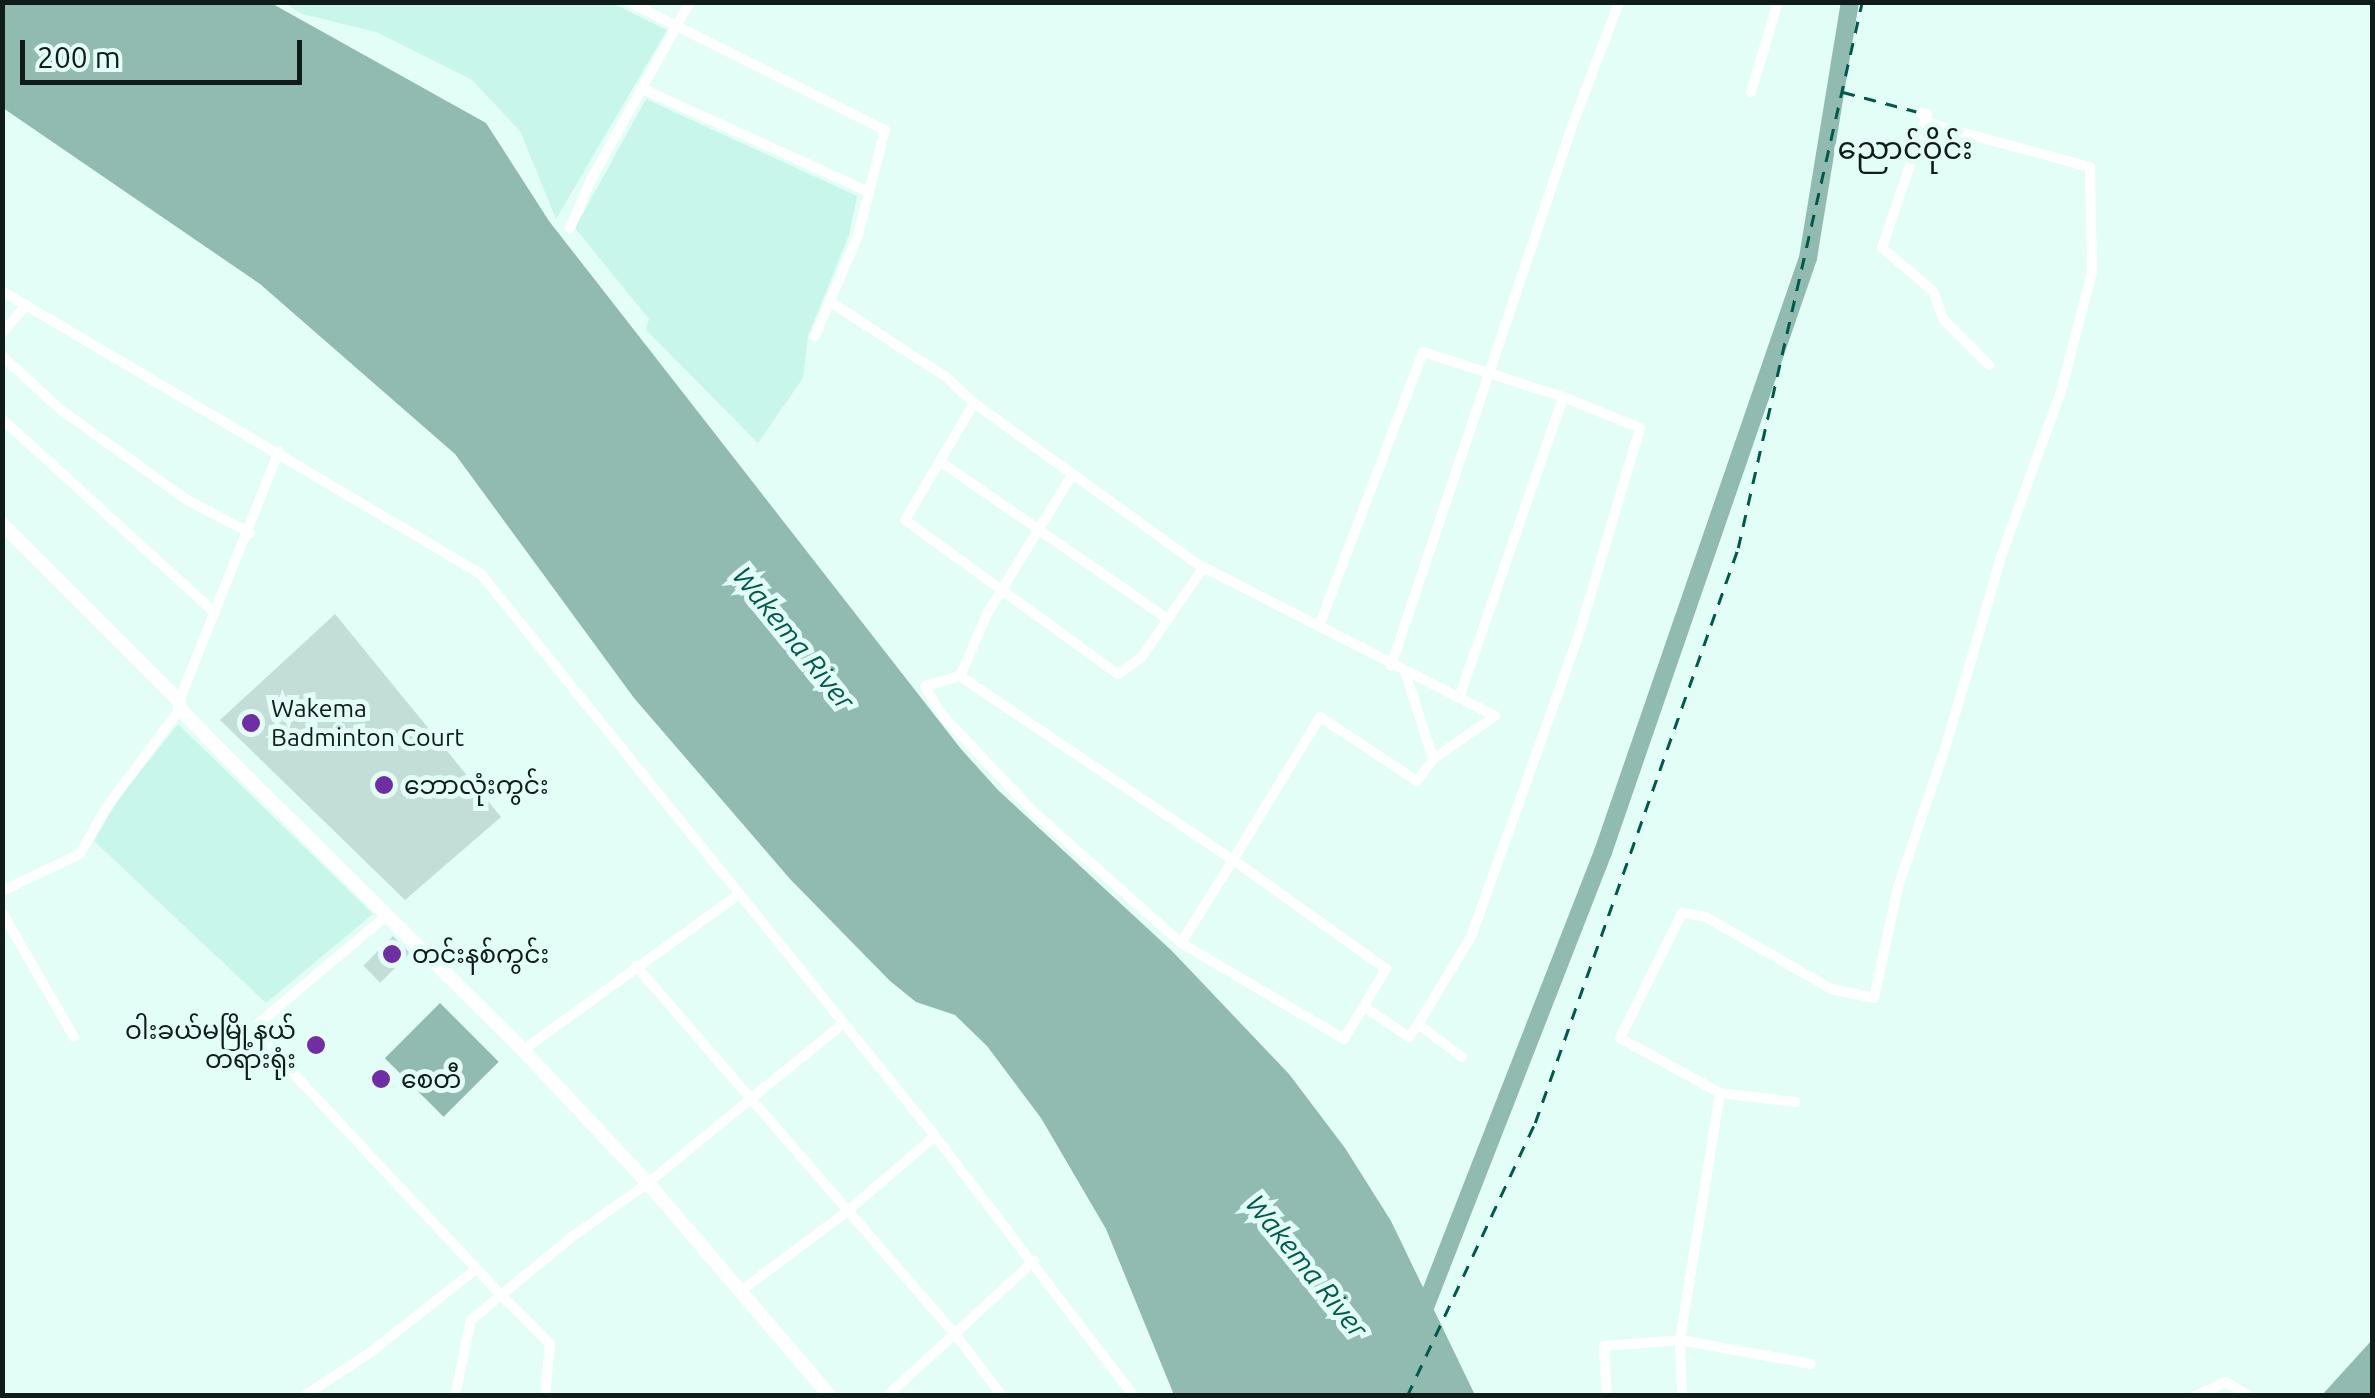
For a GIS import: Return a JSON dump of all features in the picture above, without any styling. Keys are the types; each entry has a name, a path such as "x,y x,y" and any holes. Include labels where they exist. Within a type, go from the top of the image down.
{"street":[{"path":"629,2 884,130 869,192 832,303 815,336"},
{"path":"570,228 690,2"},
{"path":"1391,666 1572,126 1619,2"},
{"path":"1751,92 1778,2"},
{"path":"643,89 869,192"},
{"path":"1795,1102 1720,1093 1620,1038 1682,913 1706,917 1832,989 1874,998 1898,887 1947,742 2002,554 2061,392 2092,272 2090,168 1923,117 1882,248 1933,292 1943,320 1989,365"},
{"path":"2,292 481,574 935,1136 1134,1396"},
{"path":"832,303 946,377 974,403 1203,568 1495,716 1433,759 1417,782 1320,718 1181,944"},
{"path":"2,333 26,305"},
{"path":"1318,626 1423,352 1563,397 1640,428 1579,634 1472,936 1409,1037 1366,1008"},
{"path":"2,356 61,410 187,500 250,533"},
{"path":"1460,698 1563,397"},
{"path":"974,403 905,520 1001,590 1118,674 1141,658 1203,568"},
{"path":"2,419 214,613"},
{"path":"2,891 80,854 106,808 179,704 279,452"},
{"path":"941,462 1168,619"},
{"path":"960,676 1386,968 1366,1008 1344,1039 1181,944 1035,813 941,714 925,686 960,676 1001,590 1072,475"},
{"path":"2,524 386,916 523,1050 648,1183 830,1396"},
{"path":"1406,671 1433,759"},
{"path":"523,1050 739,894"},
{"path":"2,912 74,1037"},
{"path":"386,916 259,1023 257,1036 550,1344 545,1396"},
{"path":"636,966 955,1334 1002,1396"},
{"path":"455,1396 470,1320 572,1236 648,1183 842,1024"},
{"path":"1418,1024 1462,1057"},
{"path":"1682,1396 1680,1340 1720,1093"},
{"path":"742,1290 849,1210 935,1136"},
{"path":"887,1396 1034,1261"},
{"path":"304,1396 371,1352 476,1269"},
{"path":"1607,1396 1604,1346 1680,1340 1811,1364"},
{"path":"2195,1396 2226,1382 2249,1396"}],"shaded area":[{"path":"285,3 612,3 667,30 556,219 520,131 472,80 376,32 302,14"},
{"path":"646,99 857,196 849,235 808,336 803,378 758,443 646,330 649,319 575,228"},
{"path":"335,614 501,817 405,900 220,720"},
{"path":"178,724 373,914 266,1003 94,841 119,798"},
{"path":"393,936 410,953 380,983 363,966"}],"water":[{"name":"Wakema River","path":"3,3 271,3 486,123 549,221 961,749 998,790 1172,951 1289,1074 1345,1148 1391,1221 1475,1395 1174,1395 1106,1229 1041,1118 987,1046 955,1015 916,1002 890,981 790,879 634,698 455,454 260,284 3,108"},
{"path":"440,1003 499,1062 444,1117 385,1058"},
{"path":"2372,1340 2372,1395 2322,1395"}],"waterway":[{"path":"1420,1320 1603,852 1808,258 1850,2"}],"ferry route":[{"path":"1407,1396 1535,1123 1738,548 1862,2"},
{"path":"1843,92 1918,112"}],"place":[{"name":"Wakema Badminton Court","path":"251,723"},
{"name":"ဘောလုံးကွင်း","path":"384,785"},
{"name":"တင်းနစ်ကွင်း","path":"392,954"},
{"name":"ဝါးခယ်မမြို့နယ် တရားရုံး","path":"316,1045"},
{"name":"စေတီ","path":"381,1079"}],"district":[{"name":"ညောင်ဝိုင်း","path":"1905,148"}]}
